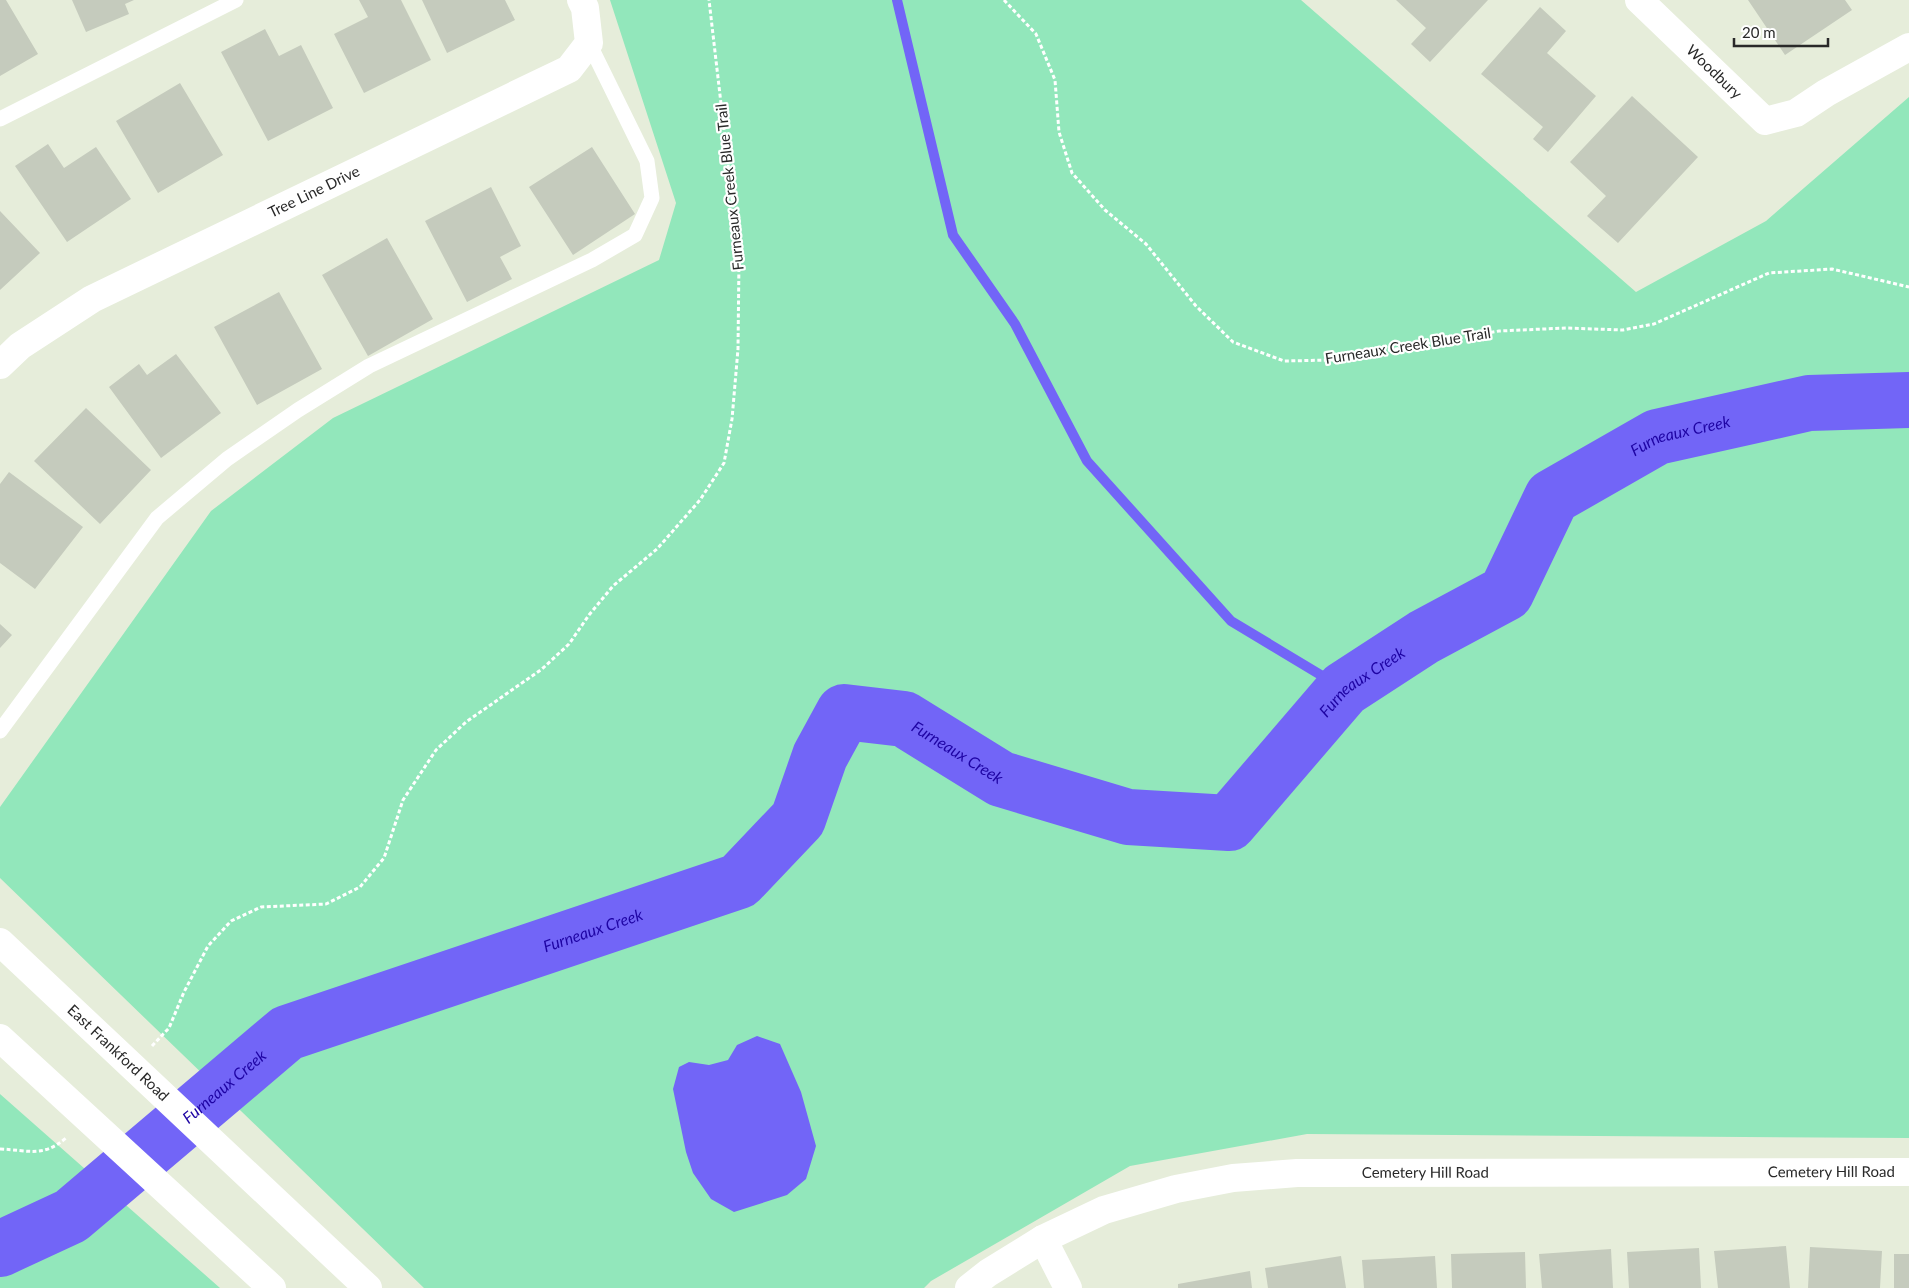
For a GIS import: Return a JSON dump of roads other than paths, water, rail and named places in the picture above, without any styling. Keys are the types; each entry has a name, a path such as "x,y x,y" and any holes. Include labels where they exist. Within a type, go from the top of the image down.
{"street":[{"path":"581,0 585,8 589,43"},
{"name":"Woodbury","path":"1639,0 1765,122 1796,114 1826,93 1909,48"},
{"name":"Tree Line Drive","path":"0,365 20,346 92,299 569,69 589,43"},
{"name":"East Frankford Road","path":"0,942 368,1288"},
{"path":"0,1038 272,1288"},
{"name":"Cemetery Hill Road","path":"969,1288 988,1273 1043,1239 1104,1210 1176,1189 1233,1178 1297,1173 1909,1172"},
{"path":"1043,1239 1068,1288"}],"lane":[{"path":"0,119 236,0"},
{"path":"0,731 157,518 227,459 298,410 369,366 592,260 635,236 652,198 647,161 589,43"}],"waterway":[{"path":"897,0 953,235 1015,324 1087,461 1231,621 1344,689"},
{"name":"Furneaux Creek","path":"0,1249 71,1216 287,1033 739,881 798,819 820,756 844,712 904,719 1001,779 1128,817 1229,823 1344,689 1424,637 1506,593 1552,497 1657,437 1809,403 1909,400"}]}
